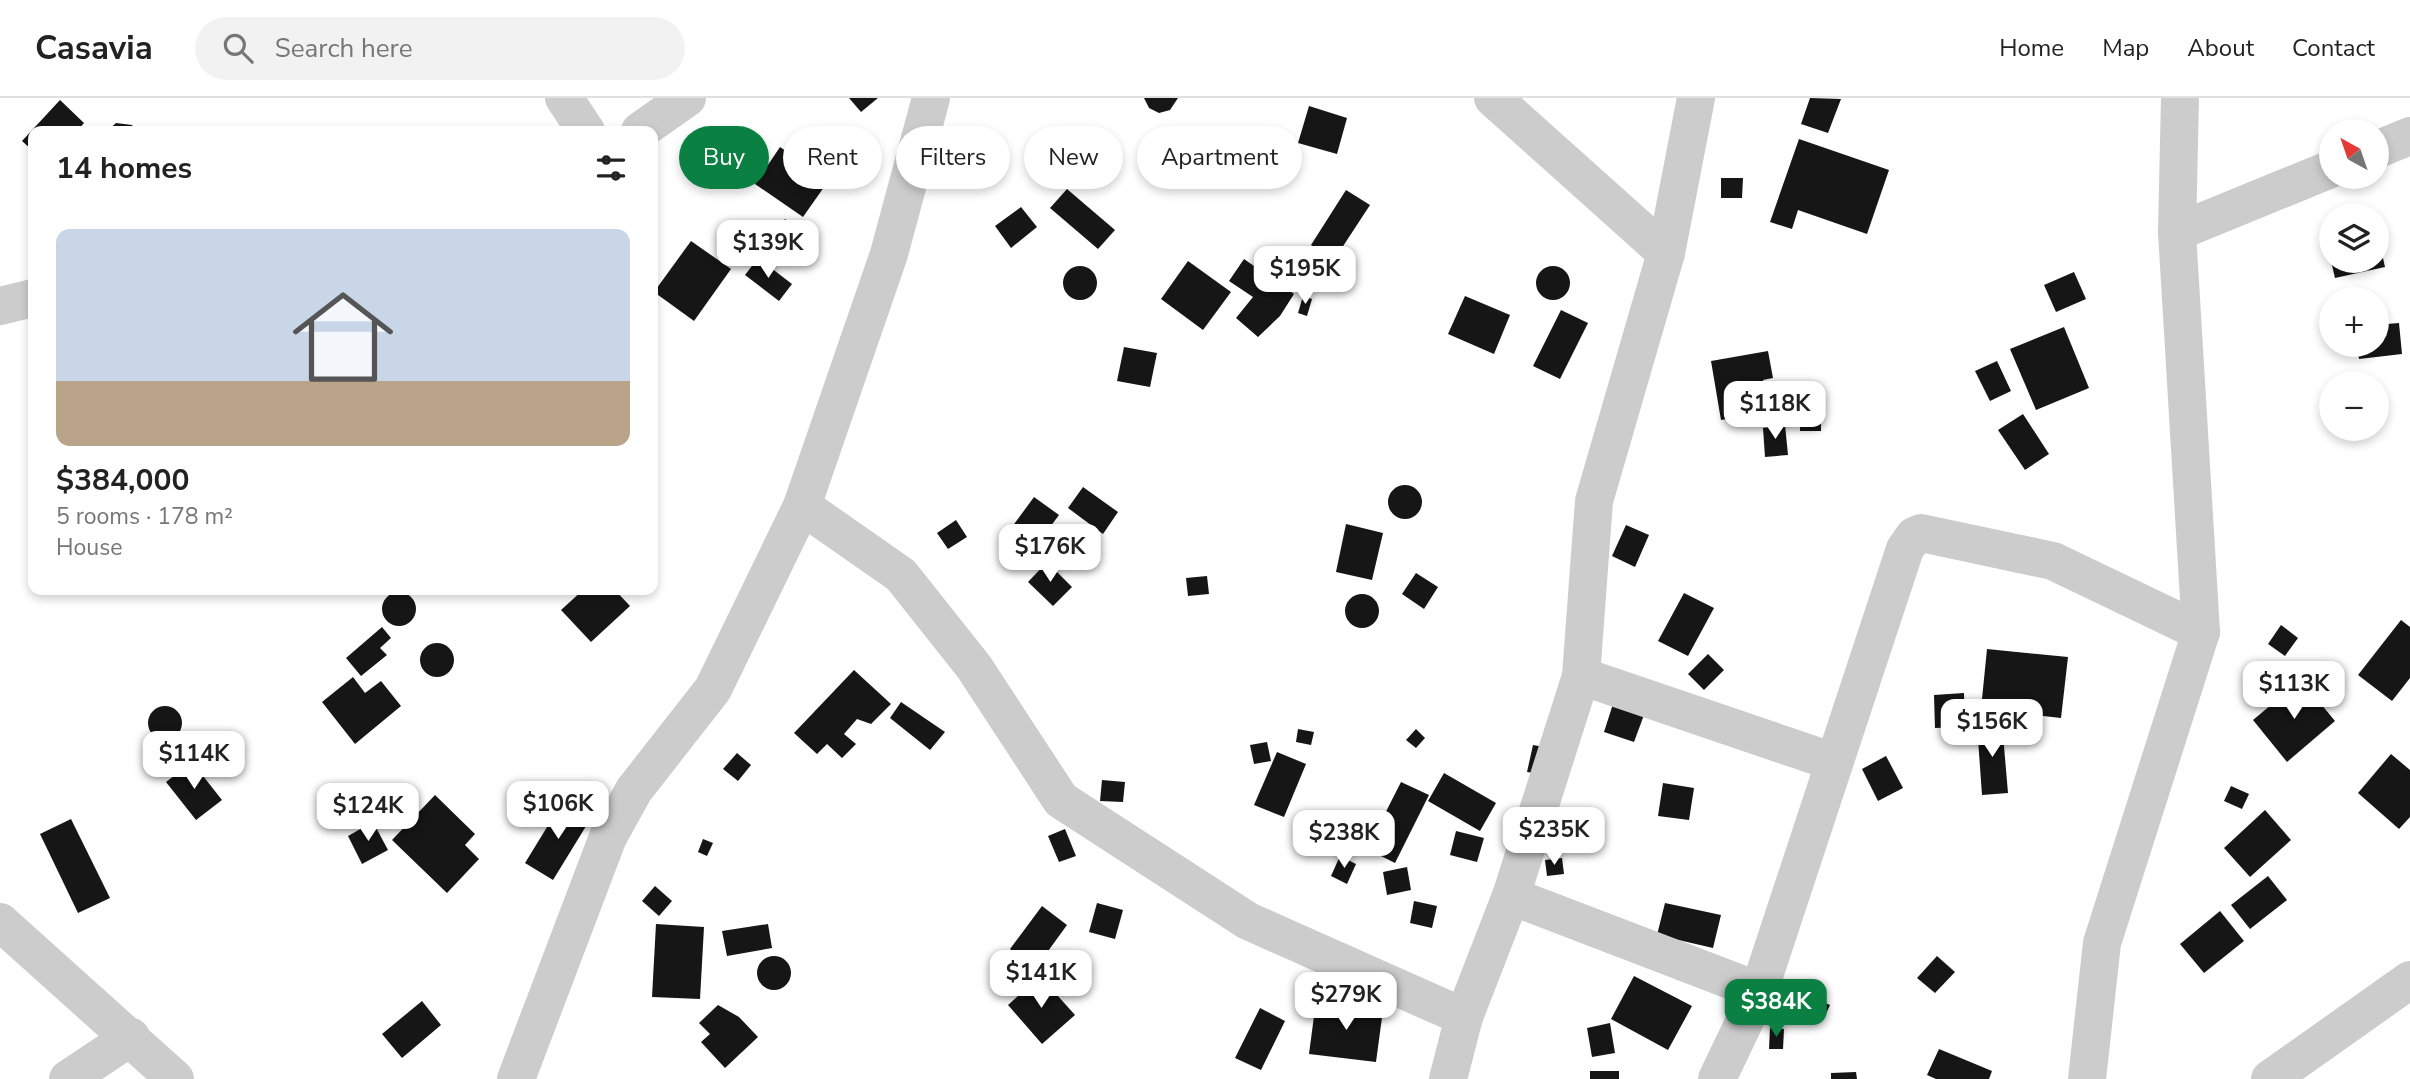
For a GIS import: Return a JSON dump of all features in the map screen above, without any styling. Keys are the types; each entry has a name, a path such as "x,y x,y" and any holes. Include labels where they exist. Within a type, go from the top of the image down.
{"street":[{"path":"564,98 583,126"},
{"path":"647,126 687,98"},
{"path":"516,1079 608,837 634,790 713,690 802,506 890,254 931,98"},
{"path":"1493,98 1666,253"},
{"path":"1448,1079 1464,1017 1511,896 1581,677 1594,501 1666,253 1696,98"},
{"path":"2087,1079 2102,943 2201,632 2177,232 2180,98"},
{"path":"2389,145 2410,136"},
{"path":"2177,232 2319,174"},
{"path":"0,306 28,299"},
{"path":"802,506 901,575 974,667 1061,800 1248,921 1464,1017"},
{"path":"1717,1079 1759,990 1905,549 1914,536 1921,533 2053,561 2201,632"},
{"path":"1581,677 1834,762"},
{"path":"1511,896 1759,990"},
{"path":"0,922 175,1079"},
{"path":"2270,1079 2410,980"},
{"path":"68,1079 131,1037"}],"building":[{"path":"849,98 878,98 861,112"},
{"path":"1144,98 1178,98 1170,110 1159,113 1149,108"},
{"path":"1810,98 1841,99 1828,133 1801,124"},
{"path":"60,100 84,123 81,126 36,126"},
{"path":"1309,106 1347,118 1337,154 1302,144 1302,130"},
{"path":"116,123 133,126 113,126"},
{"path":"28,135 28,146 22,141"},
{"path":"1799,139 1889,170 1867,234 1798,210 1792,229 1770,222"},
{"path":"780,147 783,149 783,189 823,189 803,217 762,189 769,189 769,163"},
{"path":"1721,178 1743,178 1742,198 1721,198"},
{"path":"1067,189 1115,230 1098,249 1050,208"},
{"path":"1346,190 1370,205 1334,260 1311,245"},
{"path":"1021,207 1037,227 1011,248 995,226"},
{"path":"785,219 817,247 802,264 770,237"},
{"path":"691,241 731,269 694,321 658,295 658,286"},
{"path":"758,258 792,284 779,301 745,275"},
{"path":"1244,259 1294,294 1280,316 1258,337 1236,318 1253,297 1229,281"},
{"path":"1188,261 1231,292 1203,330 1161,299"},
{"path":"1080,266 1092,271 1097,283 1092,295 1080,300 1068,295 1063,283 1068,271"},
{"path":"1553,266 1565,271 1570,283 1565,295 1553,300 1541,295 1536,283 1541,271"},
{"path":"2074,272 2086,299 2056,312 2044,285"},
{"path":"2334,273 2358,273 2335,278"},
{"path":"1303,296 1312,299 1307,316 1298,313"},
{"path":"1465,296 1510,315 1494,354 1448,334"},
{"path":"1561,310 1588,323 1560,379 1533,366"},
{"path":"2399,323 2402,354 2389,356 2389,324"},
{"path":"2064,327 2089,388 2036,410 2010,349"},
{"path":"1124,347 1157,353 1150,387 1117,381"},
{"path":"1768,351 1773,378 1763,380 1769,412 1721,420 1711,361"},
{"path":"1997,361 2011,391 1990,401 1975,371"},
{"path":"2023,414 2049,454 2025,470 1998,430"},
{"path":"1800,415 1821,415 1821,431 1800,431"},
{"path":"1785,425 1788,455 1765,457 1763,428"},
{"path":"1405,485 1417,490 1422,502 1417,514 1405,519 1393,514 1388,502 1393,490"},
{"path":"1083,487 1118,512 1103,534 1068,508"},
{"path":"1034,497 1059,515 1026,560 1001,542"},
{"path":"956,520 967,537 948,549 937,533"},
{"path":"1346,524 1383,533 1372,580 1336,572"},
{"path":"1626,525 1649,535 1635,567 1612,556"},
{"path":"1047,562 1072,587 1053,606 1028,582"},
{"path":"1416,573 1438,587 1424,609 1402,594"},
{"path":"1207,576 1209,594 1188,596 1186,578"},
{"path":"1684,593 1714,608 1688,656 1658,641"},
{"path":"1362,594 1374,599 1379,611 1374,623 1362,628 1350,623 1345,611 1350,599"},
{"path":"391,595 407,595 416,609 411,621 399,626 387,621 382,609 387,597"},
{"path":"578,595 620,595 630,606 591,642 561,610"},
{"path":"2401,620 2410,627 2410,678 2392,701 2358,675"},
{"path":"2281,625 2298,638 2285,656 2268,644"},
{"path":"382,627 391,638 380,648 387,655 361,676 346,658"},
{"path":"437,643 449,648 454,660 449,672 437,677 425,672 420,660 425,648"},
{"path":"1987,649 2068,657 2061,718 1981,709"},
{"path":"1708,654 1724,670 1704,690 1688,674"},
{"path":"854,670 891,704 871,724 857,719 844,734 856,744 842,758 827,744 817,754 794,733"},
{"path":"353,677 365,693 381,681 401,706 355,744 322,702"},
{"path":"2301,680 2335,721 2287,762 2253,720"},
{"path":"1964,693 1965,727 1935,728 1934,695"},
{"path":"901,702 945,732 930,750 890,718"},
{"path":"1613,704 1644,715 1634,742 1604,732"},
{"path":"165,706 177,711 182,723 177,735 165,740 153,735 148,723 153,711"},
{"path":"2002,723 2008,793 1982,795 1977,725"},
{"path":"1298,729 1314,732 1311,745 1296,742"},
{"path":"1416,729 1425,738 1416,748 1406,740"},
{"path":"1267,742 1271,761 1254,764 1250,745"},
{"path":"1533,745 1544,747 1539,774 1527,772"},
{"path":"1277,752 1306,764 1284,817 1254,805"},
{"path":"737,753 751,765 738,781 723,769"},
{"path":"2391,754 2410,770 2410,817 2399,829 2358,793"},
{"path":"1886,756 1903,788 1878,801 1862,769"},
{"path":"192,762 222,800 196,820 166,782"},
{"path":"1444,773 1496,803 1480,831 1428,801"},
{"path":"1102,780 1125,782 1123,802 1100,801"},
{"path":"1401,782 1429,795 1395,863 1367,849"},
{"path":"1663,783 1694,788 1689,820 1658,816"},
{"path":"2231,786 2249,794 2242,809 2224,801"},
{"path":"435,795 475,834 465,845 479,859 447,893 392,840"},
{"path":"563,801 591,818 553,880 525,863"},
{"path":"2265,810 2291,840 2250,877 2224,848"},
{"path":"71,819 110,898 78,913 40,834"},
{"path":"373,822 388,850 362,864 348,836"},
{"path":"1065,829 1076,856 1059,862 1048,836"},
{"path":"1456,831 1484,838 1477,862 1450,855"},
{"path":"703,839 713,843 707,856 698,852"},
{"path":"1340,856 1356,864 1347,884 1331,876"},
{"path":"1562,858 1564,874 1547,876 1545,860"},
{"path":"1407,867 1411,890 1387,895 1383,872"},
{"path":"2268,876 2287,900 2250,929 2231,905"},
{"path":"655,886 672,901 659,916 642,901"},
{"path":"1414,901 1437,906 1432,928 1410,923"},
{"path":"1097,903 1123,910 1115,939 1089,932"},
{"path":"1665,903 1721,915 1713,948 1657,935"},
{"path":"1042,906 1067,925 1035,969 1010,949"},
{"path":"2220,911 2244,941 2204,973 2180,944"},
{"path":"656,924 704,927 700,999 652,997"},
{"path":"768,924 772,948 727,956 722,931"},
{"path":"774,956 786,961 791,973 786,985 774,990 762,985 757,973 762,961"},
{"path":"1937,956 1955,972 1935,993 1917,978"},
{"path":"1040,976 1075,1015 1042,1044 1008,1005"},
{"path":"1634,976 1692,1006 1668,1050 1611,1019"},
{"path":"422,1001 441,1025 402,1058 382,1034"},
{"path":"1316,1001 1383,1010 1376,1062 1309,1054"},
{"path":"1820,1001 1830,1005 1824,1018 1814,1013"},
{"path":"718,1005 739,1017 758,1037 725,1068 701,1042 710,1034 699,1023"},
{"path":"1260,1008 1285,1021 1261,1070 1235,1058"},
{"path":"1610,1023 1615,1053 1592,1057 1587,1028"},
{"path":"1770,1028 1784,1029 1783,1049 1769,1049"},
{"path":"1939,1049 1992,1071 1989,1079 1936,1079 1927,1075"},
{"path":"1590,1071 1619,1071 1619,1079 1590,1079"},
{"path":"1856,1072 1857,1079 1831,1079 1831,1073"}]}
